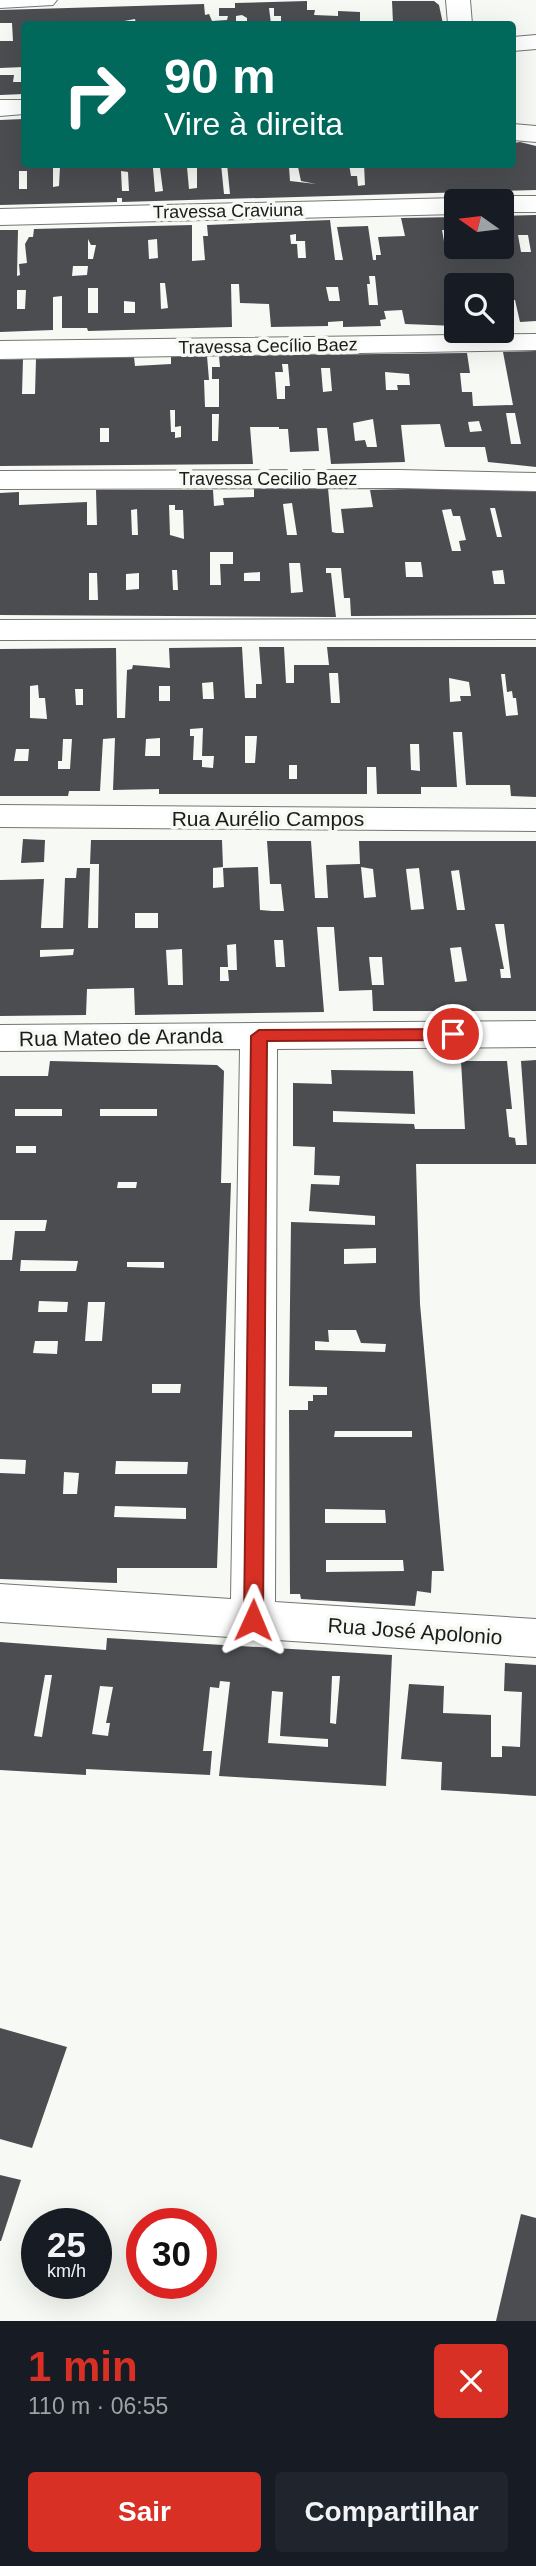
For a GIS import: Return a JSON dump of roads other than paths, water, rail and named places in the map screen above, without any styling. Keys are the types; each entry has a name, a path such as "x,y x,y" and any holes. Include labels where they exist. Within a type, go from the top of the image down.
{"street":[{"path":"0,1 45,0"},
{"path":"458,0 460,21"},
{"path":"516,44 536,42"},
{"path":"0,108 21,107"},
{"path":"516,132 536,134"},
{"path":"514,205 536,204"},
{"name":"Travessa Craviuna","path":"0,217 444,206"},
{"name":"Travessa Cecílio Baez","path":"0,350 536,342"},
{"name":"Travessa Cecilio Baez","path":"0,480 399,478 536,482"},
{"path":"0,630 536,629"},
{"name":"Rua Aurélio Campos","path":"0,816 536,820"},
{"name":"Rua Mateo de Aranda","path":"0,1038 536,1034"},
{"path":"253,1620 259,1036"},
{"name":"Rua José Apolonio","path":"0,1603 536,1638"}]}
